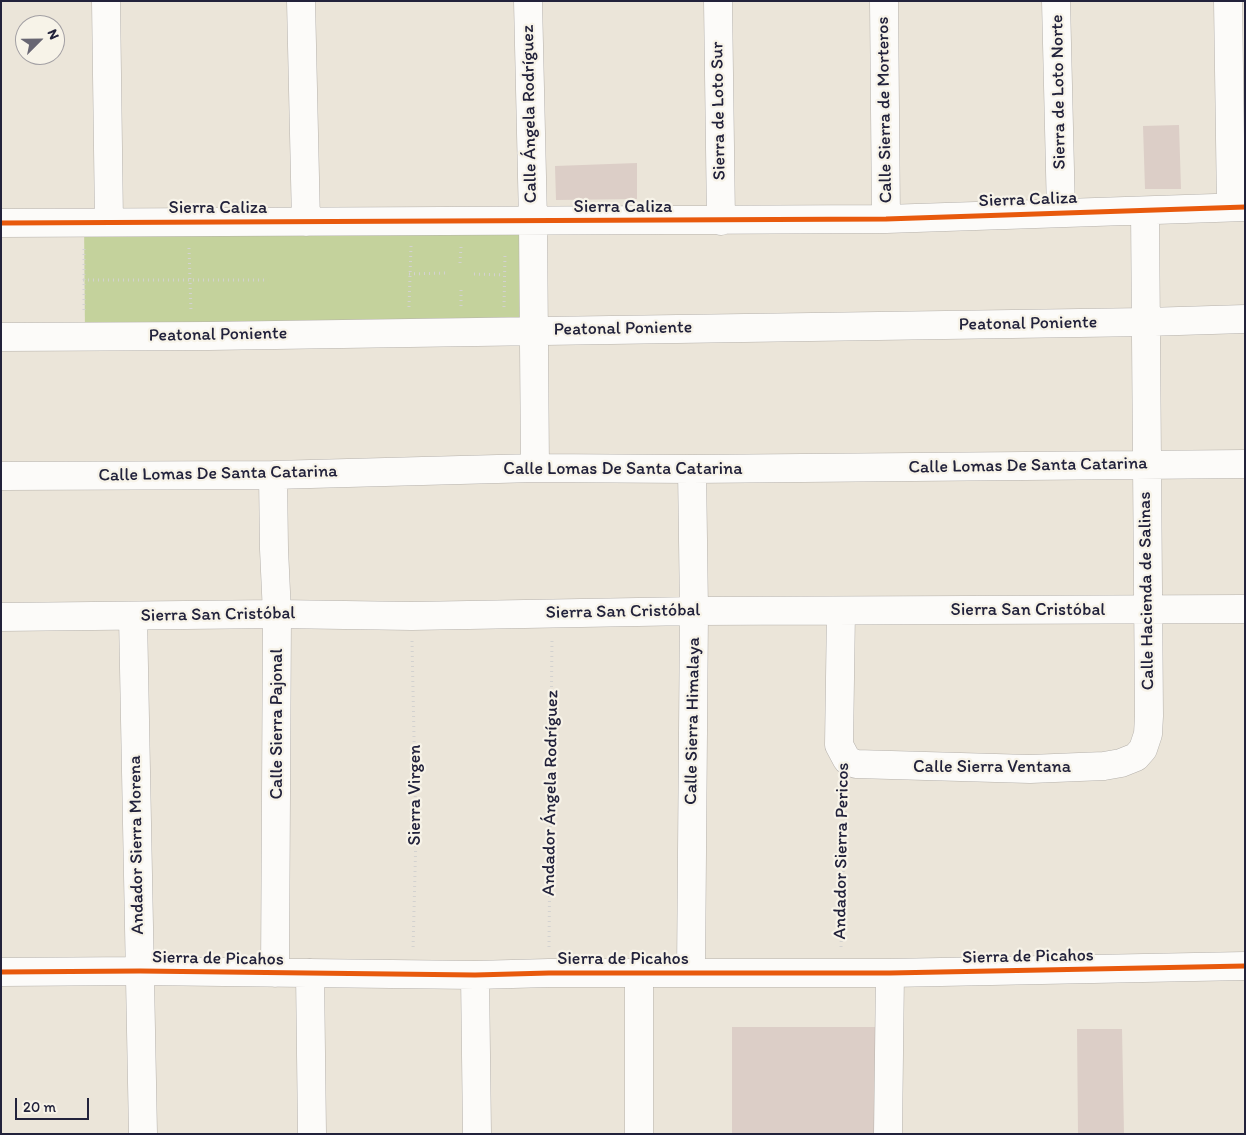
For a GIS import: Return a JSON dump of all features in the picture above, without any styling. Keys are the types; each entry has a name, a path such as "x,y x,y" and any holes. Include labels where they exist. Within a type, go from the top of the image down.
{"street":[{"path":"97,222 106,1"},
{"path":"301,1 306,222"},
{"name":"Calle Ángela Rodríguez","path":"528,1 533,221 535,468"},
{"name":"Sierra de Loto Sur","path":"718,1 721,221"},
{"name":"Calle Sierra de Morteros","path":"884,1 886,220"},
{"name":"Sierra de Loto Norte","path":"1056,1 1061,212"},
{"path":"1228,1 1238,207"},
{"name":"Sierra Caliza","path":"1,223 886,220 1061,212 1145,212 1238,207"},
{"name":"Calle Hacienda de Salinas","path":"1136,757 1143,749 1148,734 1145,212"},
{"name":"Peatonal Poniente","path":"1,337 1146,322 1245,319"},
{"name":"Calle Lomas De Santa Catarina","path":"1,476 273,475 535,468 692,469 1245,464"},
{"name":"Calle Sierra Himalaya","path":"691,973 694,611 692,469"},
{"name":"Calle Sierra Pajonal","path":"273,475 277,614 275,973"},
{"name":"Sierra San Cristóbal","path":"1,617 277,614 412,616 694,611 1245,609"},
{"name":"Andador Sierra Pericos","path":"841,611 838,736 839,745 847,760"},
{"name":"Andador Sierra Morena","path":"133,616 143,1134"},
{"name":"Calle Sierra Ventana","path":"847,760 868,766 1030,769 1104,766 1121,763 1136,757"},
{"name":"Sierra de Picahos","path":"1,972 140,971 412,975 549,973 890,974 1245,966"},
{"path":"310,973 312,1134"},
{"path":"639,974 639,1134"},
{"path":"888,1134 890,974"},
{"path":"475,975 477,1134"}],"path":[{"path":"504,314 506,220"},
{"path":"409,316 412,221"},
{"path":"84,317 83,280 97,222"},
{"path":"189,222 189,280 192,316"},
{"path":"409,274 447,273"},
{"path":"474,274 504,275"},
{"path":"83,280 268,280"},
{"path":"461,290 462,315"}],"green space":[{"path":"539,216 540,332 85,335 84,218"}],"building":[{"path":"1179,125 1181,189 1145,189 1143,126"},
{"path":"637,163 637,199 556,200 555,166"},
{"path":"732,1027 879,1027 880,1134 732,1134"},
{"path":"1077,1029 1122,1029 1124,1134 1078,1134"}],"cycle path":[{"path":"1,223 886,219 1245,207"},
{"path":"1,972 140,971 475,975 549,973 890,973 1245,966"}]}
